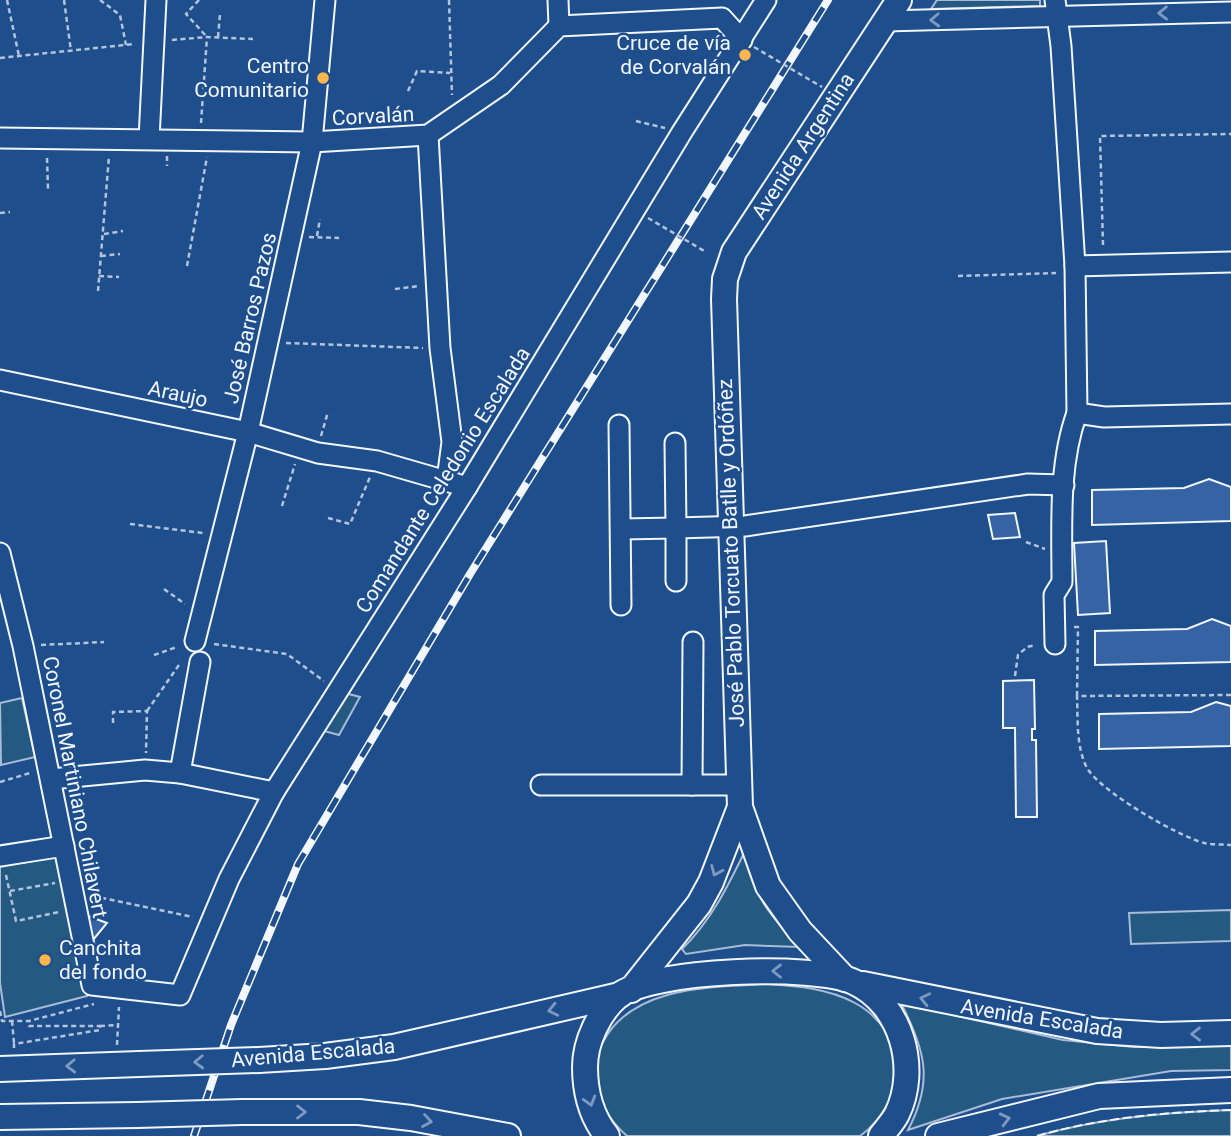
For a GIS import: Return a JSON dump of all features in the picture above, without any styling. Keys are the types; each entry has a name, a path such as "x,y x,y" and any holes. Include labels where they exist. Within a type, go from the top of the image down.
{"main road":[{"name":"Avenida Argentina","path":"724,299 725,279 734,252 899,0"},
{"name":"José Pablo Torcuato Batlle y Ordóñez","path":"724,299 728,461 723,527 739,796 768,886 800,931 850,981 886,1009 898,1026 907,1055 906,1086 897,1115 881,1136"},
{"name":"José Pablo Torcuato Batlle y Ordóñez","path":"607,1136 592,1111 585,1087 585,1061 597,1025 699,904 711,882 739,796"},
{"name":"Avenida Escalada","path":"9,1060 139,1064 325,1056 394,1047 684,977 737,971 791,971 1097,1031 1161,1035 1231,1033"},
{"path":"938,1136 1099,1096 1231,1090"},
{"path":"0,1117 359,1112 411,1118 509,1136"}],"street":[{"path":"149,139 156,0"},
{"name":"José Barros Pazos","path":"195,642 248,432 312,142 325,0"},
{"path":"558,0 559,26 722,9 748,43"},
{"name":"Comandante Celedonio Escalada","path":"104,988 180,995 210,920 274,792 467,487 682,132 748,43 766,0"},
{"path":"1054,636 1054,595 1062,582 1064,485 1070,433 1077,413 1075,266 1061,46 1055,7"},
{"path":"885,22 1055,7 1231,12"},
{"name":"Corvalán","path":"0,138 312,142 428,135 501,85 559,26"},
{"path":"428,135 440,348 452,442 447,480"},
{"path":"1075,266 1231,262"},
{"name":"Araujo","path":"0,380 248,432 309,450 377,461 467,487"},
{"path":"1077,413 1104,417 1231,414"},
{"path":"619,425 621,605"},
{"path":"675,443 676,581"},
{"path":"621,529 723,527 1028,484 1064,485"},
{"name":"Coronel Martiniano Chilavert","path":"0,553 23,646 92,985 104,988"},
{"path":"692,785 693,642"},
{"path":"180,773 200,662"},
{"path":"50,773 145,770 180,773 274,792"},
{"path":"541,785 692,785 739,796"},
{"path":"1,856 64,846"}],"path":[{"path":"7,0 19,56"},
{"path":"64,0 71,51"},
{"path":"100,0 120,15 126,45"},
{"path":"187,266 205,140 207,37 186,15 200,0"},
{"path":"449,0 454,118"},
{"path":"218,37 220,14"},
{"path":"0,58 207,37 253,39"},
{"path":"748,43 822,87"},
{"path":"408,91 417,71 450,73"},
{"path":"636,121 682,132"},
{"path":"1103,245 1100,136 1231,134"},
{"path":"47,137 48,189"},
{"path":"98,291 110,139"},
{"path":"0,213 10,212"},
{"path":"648,218 706,252"},
{"path":"317,237 320,219"},
{"path":"104,234 123,231"},
{"path":"292,236 339,238"},
{"path":"101,256 120,254"},
{"path":"958,276 1061,273 1075,266"},
{"path":"99,276 119,277"},
{"path":"395,289 437,284"},
{"path":"268,343 440,348"},
{"path":"282,506 328,412"},
{"path":"328,518 350,524 377,461"},
{"path":"130,524 223,536"},
{"path":"164,589 202,615"},
{"path":"1016,676 1018,655 1027,647 1078,627 1077,696 1080,752 1088,770 1098,781 1168,829 1205,843 1231,845"},
{"path":"23,646 104,642"},
{"path":"145,770 147,711 195,642"},
{"path":"154,655 195,642 287,654 338,691"},
{"path":"1077,696 1231,695"},
{"path":"113,723 113,712 147,711"},
{"path":"0,782 50,773"},
{"path":"1,856 16,921 73,893"},
{"path":"10,891 73,893 210,920"},
{"path":"0,1011 2,1021 29,1021 103,1003 104,988"},
{"path":"117,1042 119,1004"},
{"path":"12,1021 9,1060 100,1030 100,1026"},
{"path":"29,1021 29,1026 118,1025"}],"shaded area":[{"path":"937,0 1040,0 1040,6 931,9"},
{"path":"337,691 360,697 339,735 313,728"},
{"path":"22,698 35,757 1,765 0,703"},
{"path":"744,853 758,894 799,947 745,945 686,954 682,949 709,916"},
{"path":"60,856 87,996 5,1017 0,983 0,867"},
{"path":"1231,910 1231,941 1131,944 1129,913"},
{"path":"766,984 812,989 845,998 873,1016 886,1032 893,1049 896,1068 894,1086 887,1105 876,1121 860,1136 627,1136 609,1117 602,1103 595,1068 601,1046 616,1024 633,1010 674,993 721,986"},
{"path":"901,1003 1063,1040 1134,1047 1231,1045 1231,1070 1171,1071 1002,1099 908,1130 924,1081 921,1051"},
{"path":"1231,1110 1231,1136 1037,1136 1133,1117"}],"building":[{"path":"1209,479 1231,487 1231,521 1092,525 1092,490 1184,488"},
{"path":"1015,513 1020,537 993,539 988,515"},
{"path":"1106,541 1110,613 1078,615 1074,543"},
{"path":"1212,619 1231,626 1231,662 1095,665 1095,631 1187,629"},
{"path":"1034,680 1035,729 1032,729 1032,740 1036,740 1037,817 1016,817 1015,728 1003,728 1003,681"},
{"path":"1216,702 1231,706 1231,746 1099,749 1099,714 1191,712"},
{"path":"88,916 107,923 93,940"}],"railway":[{"path":"194,1136 231,1025 298,864 470,574 828,0"}],"fence":[{"path":"1037,1136 1133,1117 1231,1110"}],"place":[{"name":"Cruce de vía de Corvalán","path":"745,55"},
{"name":"Centro Comunitario","path":"323,78"},
{"name":"Canchita del fondo","path":"45,960"}]}
